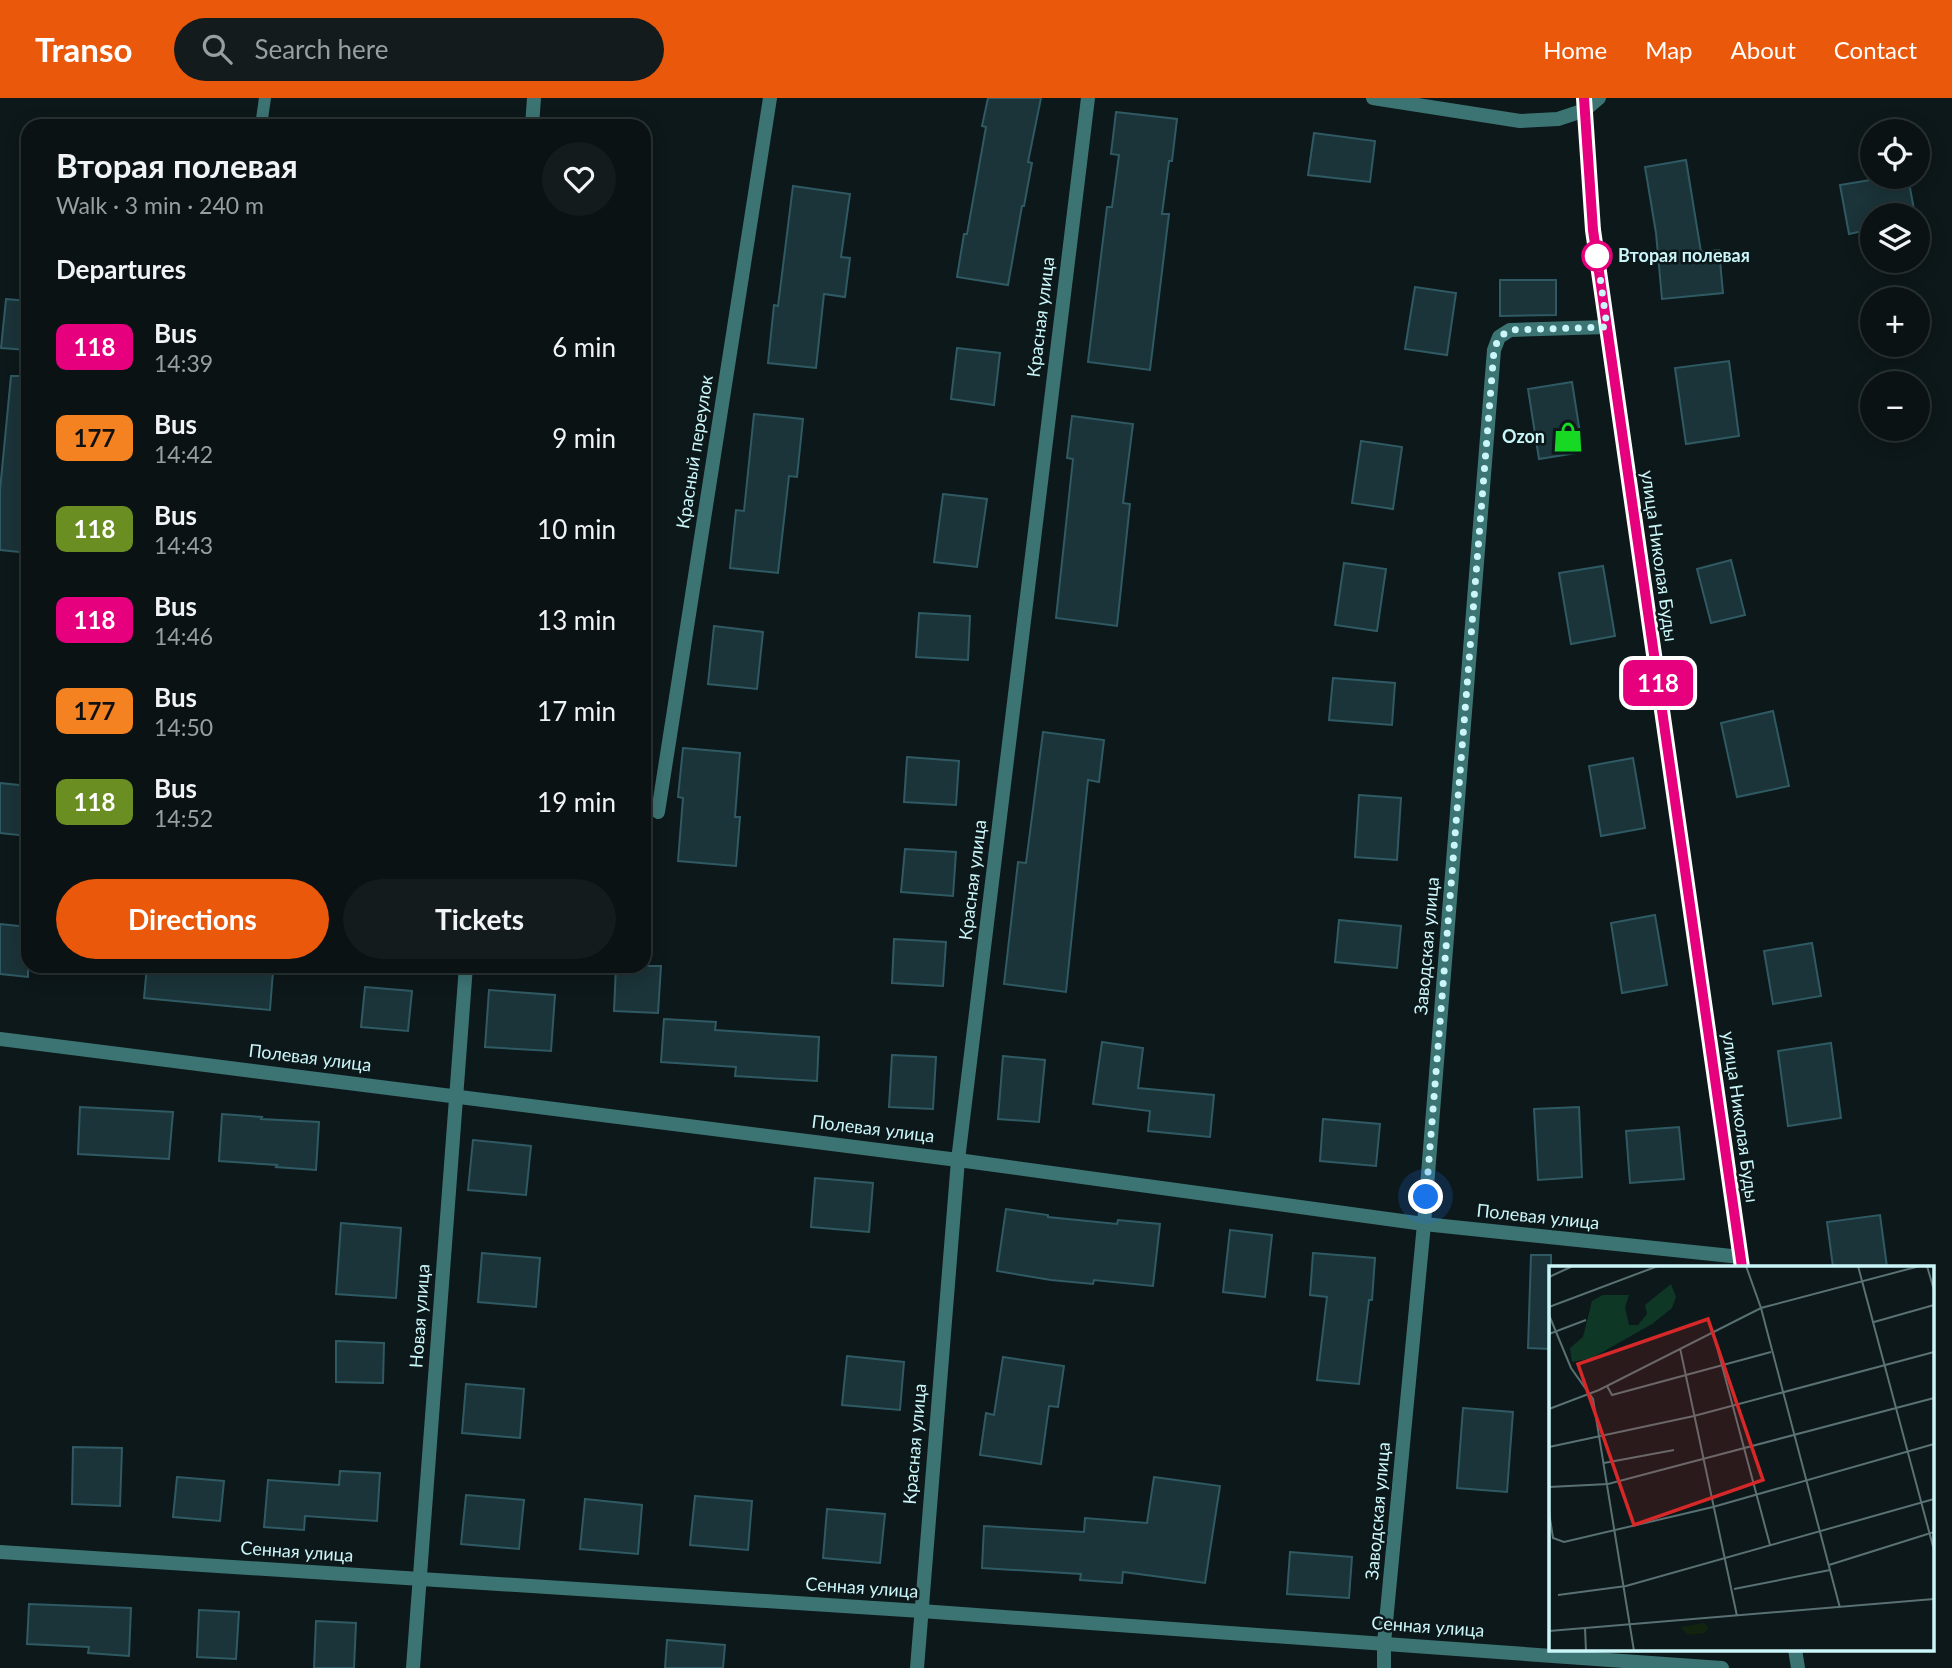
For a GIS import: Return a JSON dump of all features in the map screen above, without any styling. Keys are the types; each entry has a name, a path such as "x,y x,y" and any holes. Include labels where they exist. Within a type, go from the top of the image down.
{"street":[{"path":"532,119 534,98"},
{"name":"Красный переулок","path":"658,812 770,98"},
{"name":"Красная улица","path":"917,1668 958,1160 1088,98"},
{"path":"1373,98 1520,121 1558,119 1599,98"},
{"name":"улица Николая Буды","path":"1585,104 1593,230 1741,1262"},
{"name":"Заводская улица","path":"1384,1668 1384,1643 1424,1224 1494,350 1499,337 1510,330 1607,327"},
{"name":"Новая улица","path":"413,1668 465,973"},
{"name":"Полевая улица","path":"0,1039 958,1160 1424,1224 1741,1262"},
{"name":"Сенная улица","path":"0,1552 1384,1643 1722,1668"},
{"path":"1795,1650 1798,1668"}],"lane":[{"path":"262,119 265,98"}],"building":[{"path":"988,98 1041,98 1028,162 1032,163 1008,285 957,277 986,127 982,126"},
{"path":"1116,112 1177,119 1162,214 1169,214 1150,370 1088,362 1107,207 1112,207 1119,155 1111,154"},
{"path":"1314,133 1375,141 1370,182 1308,175"},
{"path":"1686,160 1701,252 1719,250 1723,293 1662,299 1656,233 1645,167"},
{"path":"1860,182 1860,189 1910,189 1913,203 1860,203 1860,232 1849,234 1840,185"},
{"path":"793,186 850,194 841,257 850,258 845,297 824,294 816,368 768,363 774,305 778,306"},
{"path":"1500,280 1556,280 1556,315 1500,316"},
{"path":"1415,287 1456,293 1447,355 1405,349"},
{"path":"6,299 21,300 21,349 1,348"},
{"path":"957,348 1000,353 994,405 951,399"},
{"path":"1729,361 1739,436 1686,444 1675,368"},
{"path":"11,376 21,376 21,552 0,550 0,490"},
{"path":"1572,382 1583,452 1539,459 1528,389"},
{"path":"754,414 803,419 797,477 789,476 778,573 730,568 736,510 744,511"},
{"path":"1072,416 1133,424 1123,503 1130,504 1117,626 1056,618 1073,459 1067,458"},
{"path":"1361,441 1402,447 1393,509 1352,503"},
{"path":"943,494 987,499 977,567 934,562"},
{"path":"1731,560 1745,615 1711,623 1697,569"},
{"path":"1344,563 1386,569 1377,631 1335,625"},
{"path":"1603,566 1615,636 1571,644 1559,573"},
{"path":"919,613 970,616 968,660 916,657"},
{"path":"714,626 763,632 757,689 708,684"},
{"path":"1333,678 1395,683 1392,725 1329,720"},
{"path":"1773,711 1789,786 1737,797 1721,723"},
{"path":"1043,732 1104,740 1099,782 1088,780 1066,992 1004,984 1018,862 1026,863"},
{"path":"683,748 740,753 735,817 740,817 736,866 678,861 683,798 678,797"},
{"path":"907,757 959,761 956,805 904,802"},
{"path":"1633,758 1645,828 1601,836 1589,766"},
{"path":"0,783 21,785 21,835 0,833"},
{"path":"1359,795 1401,798 1397,860 1355,857"},
{"path":"905,849 956,852 953,896 901,892"},
{"path":"1655,915 1667,985 1622,993 1611,923"},
{"path":"1339,920 1401,926 1397,968 1335,962"},
{"path":"0,924 21,926 21,973 28,973 28,977 0,974"},
{"path":"894,939 946,942 943,986 892,983"},
{"path":"1812,943 1821,996 1773,1004 1764,951"},
{"path":"651,966 661,966 658,1013 614,1011 616,973 651,973"},
{"path":"146,973 273,973 270,1010 144,998"},
{"path":"365,987 412,991 408,1031 361,1027"},
{"path":"489,990 555,995 551,1051 485,1047"},
{"path":"664,1019 716,1022 715,1030 819,1037 817,1081 735,1076 736,1067 661,1062"},
{"path":"1102,1042 1143,1048 1138,1088 1214,1095 1210,1137 1148,1131 1150,1111 1093,1104"},
{"path":"1831,1043 1841,1118 1788,1126 1778,1051"},
{"path":"892,1055 936,1057 933,1109 889,1107"},
{"path":"1003,1056 1045,1060 1039,1122 998,1119"},
{"path":"80,1107 173,1112 169,1159 78,1154"},
{"path":"1579,1107 1582,1177 1538,1180 1534,1109"},
{"path":"222,1114 319,1122 316,1170 219,1161"},
{"path":"1323,1119 1380,1124 1376,1166 1320,1161"},
{"path":"1679,1127 1684,1179 1630,1183 1626,1131"},
{"path":"473,1140 531,1146 526,1195 468,1190"},
{"path":"815,1178 873,1183 869,1232 811,1227"},
{"path":"1006,1209 1048,1217 1117,1224 1118,1220 1160,1224 1153,1286 1094,1280 1093,1284 1051,1280 997,1271"},
{"path":"1880,1215 1887,1266 1833,1266 1827,1222"},
{"path":"341,1223 401,1228 396,1298 336,1294"},
{"path":"1230,1230 1272,1235 1265,1297 1223,1292"},
{"path":"482,1253 540,1258 536,1307 478,1302"},
{"path":"1313,1253 1375,1258 1372,1300 1369,1300 1359,1384 1317,1380 1327,1297 1310,1295"},
{"path":"1531,1255 1551,1255 1549,1349 1528,1348"},
{"path":"336,1341 384,1343 383,1383 336,1382"},
{"path":"847,1356 904,1362 900,1410 842,1405"},
{"path":"1003,1357 1064,1366 1058,1407 1049,1406 1041,1464 980,1455 986,1413 994,1415"},
{"path":"466,1384 524,1389 520,1438 462,1433"},
{"path":"1463,1408 1513,1412 1507,1492 1457,1488"},
{"path":"73,1447 122,1448 120,1506 72,1504"},
{"path":"340,1471 380,1473 377,1521 305,1516 304,1530 264,1527 268,1480 339,1485"},
{"path":"177,1477 224,1481 220,1521 173,1517"},
{"path":"1154,1477 1220,1486 1205,1583 1123,1572 1122,1583 1080,1580 1081,1574 982,1568 984,1526 1084,1532 1085,1518 1147,1523"},
{"path":"466,1495 524,1500 519,1549 461,1544"},
{"path":"695,1496 752,1501 748,1550 690,1545"},
{"path":"585,1499 642,1505 638,1554 580,1549"},
{"path":"827,1509 885,1514 880,1563 823,1558"},
{"path":"1290,1552 1352,1557 1349,1598 1287,1594"},
{"path":"29,1604 131,1608 129,1656 88,1653 89,1647 27,1644"},
{"path":"199,1610 239,1612 236,1659 197,1657"},
{"path":"316,1621 356,1623 354,1668 314,1668"},
{"path":"667,1640 725,1645 723,1668 665,1668"}],"bus line":[{"name":"118","path":"1584,98 1593,230 1742,1266"}],"place":[{"name":"Вторая полевая","path":"1597,256"},
{"name":"Ozon","path":"1568,437"}],"route":[{"path":"1426,1197 1494,350 1499,337 1510,330 1607,327 1597,256"}]}
